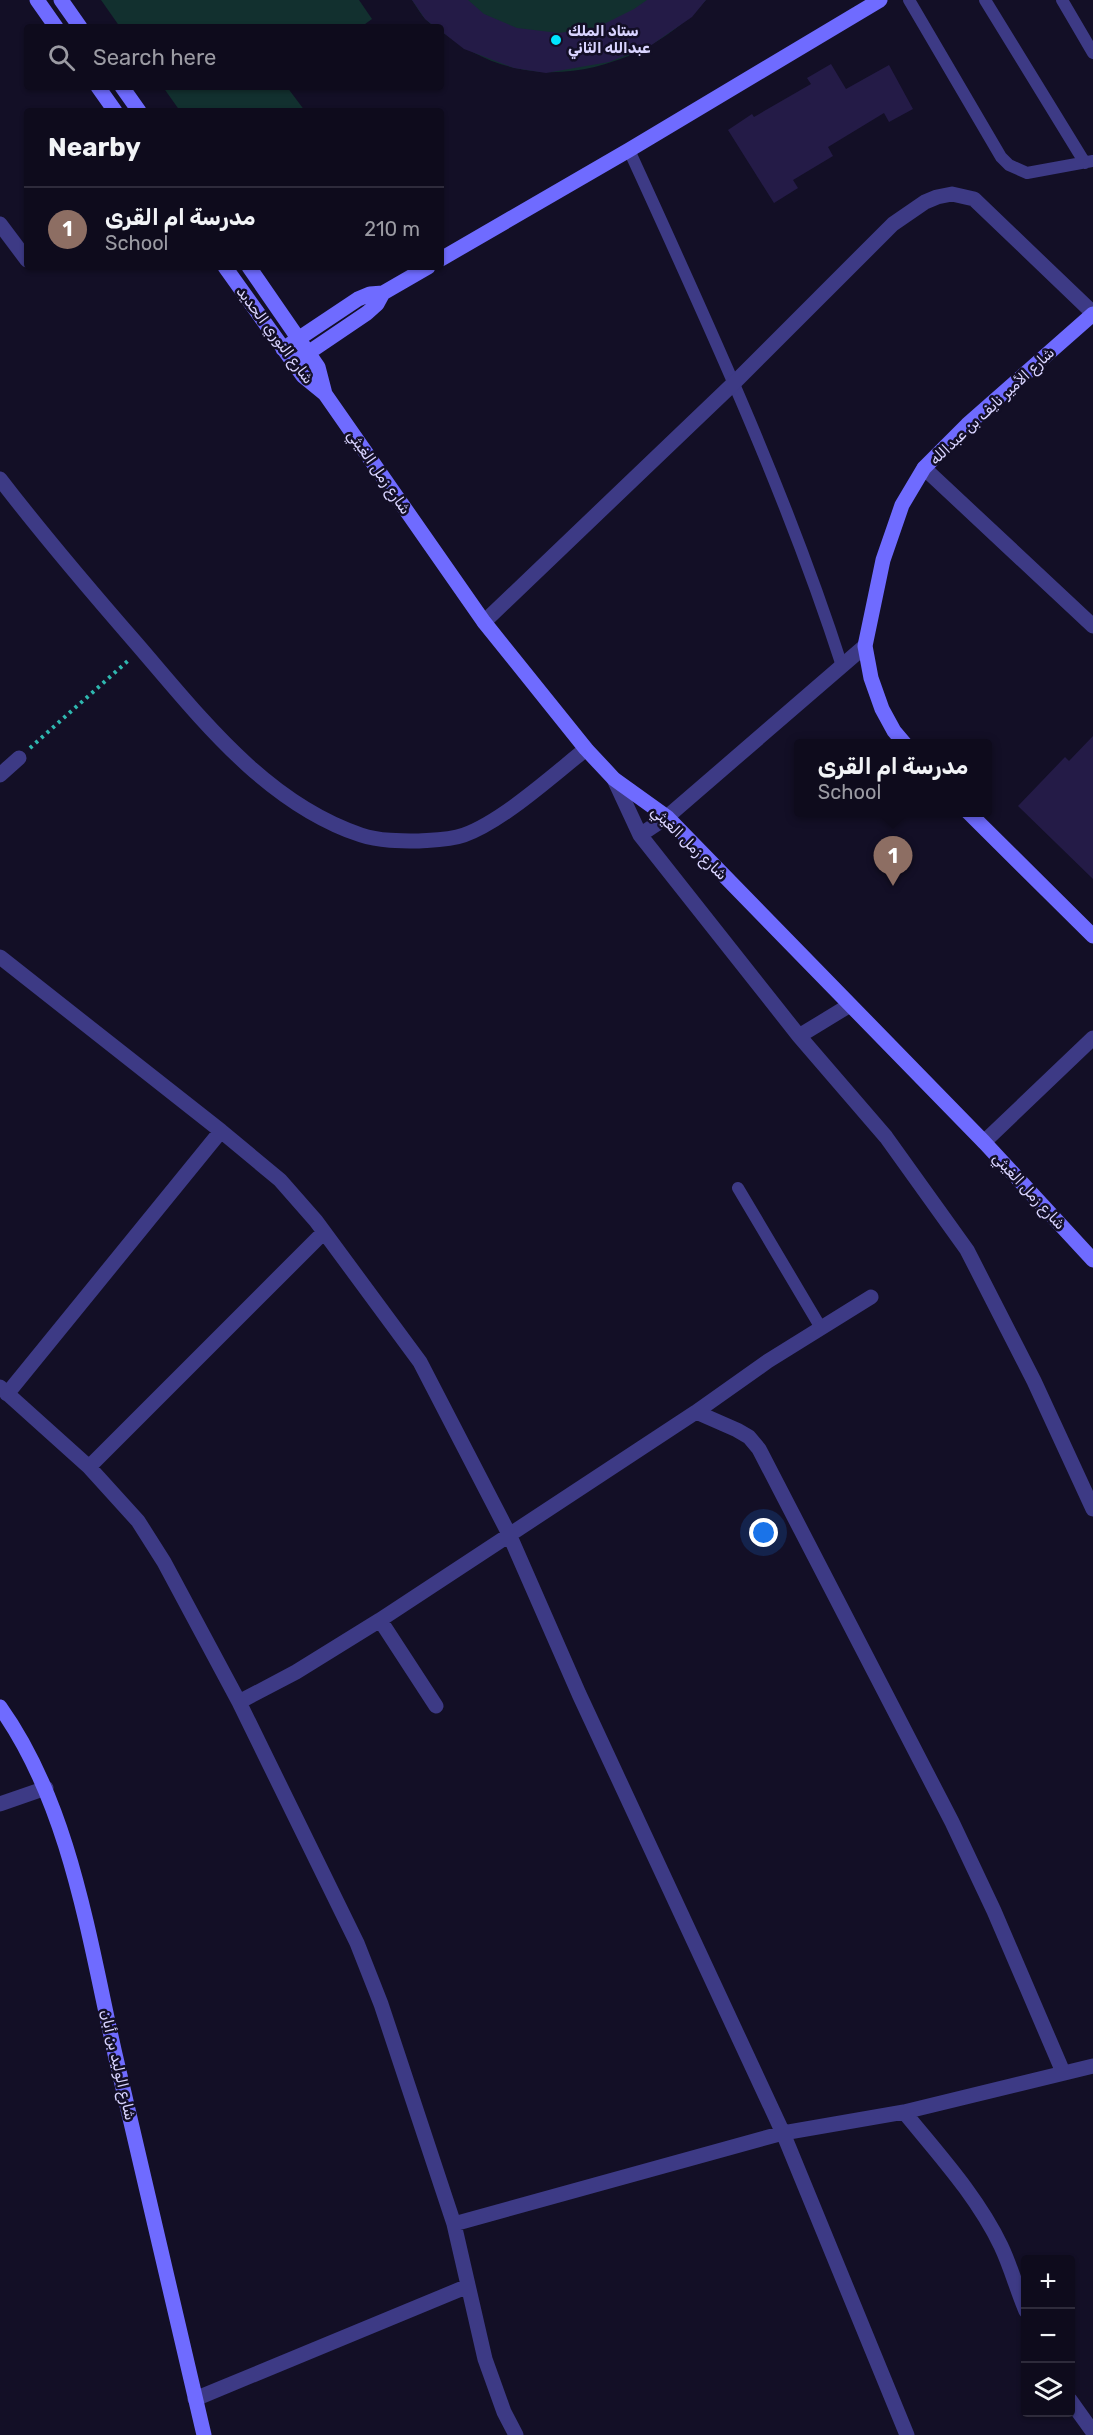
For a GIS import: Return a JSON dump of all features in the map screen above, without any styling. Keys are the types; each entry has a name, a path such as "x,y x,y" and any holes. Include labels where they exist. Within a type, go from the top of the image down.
{"street":[{"path":"37,0 54,24"},
{"path":"62,0 78,24"},
{"path":"444,257 880,0"},
{"path":"100,90 113,108"},
{"path":"124,90 137,108"},
{"path":"484,622 735,382 892,224 925,202 937,196 952,194 974,199 1093,313"},
{"path":"0,224 24,257"},
{"name":"شارع النوري الحديد","path":"227,270 292,363 309,383 325,394"},
{"name":"شارع النوري الحديد","path":"251,270 308,352 322,376 325,394"},
{"path":"283,349 358,298 383,292 423,270"},
{"path":"292,363 367,312 376,304 383,292"},
{"name":"شارع الأمير نايف بن عبدالله","path":"902,739 882,709 871,678 865,646 883,560 902,506 924,468 967,425 1093,313"},
{"name":"شارع زمل الغيثي","path":"325,394 484,622 586,749 614,779 667,817 984,1142 1093,1260"},
{"path":"924,468 1093,626"},
{"path":"0,479 46,538 222,741 295,802 362,836 399,841 442,840 464,835 486,824 586,749"},
{"path":"640,835 667,817 865,646"},
{"path":"0,775 19,758"},
{"path":"614,779 640,835 799,1036 886,1137 967,1250 1034,1382 1093,1509"},
{"path":"972,817 1093,936"},
{"path":"0,957 280,1180 324,1232 420,1362 509,1534 579,1694 783,2133 907,2435"},
{"path":"799,1036 850,1005"},
{"path":"984,1142 1093,1038"},
{"path":"221,1131 4,1390 115,1493 164,1562 239,1702 361,1953 381,2004 454,2224 485,2360 504,2412 516,2435"},
{"path":"89,1467 324,1232"},
{"path":"239,1702 296,1672 380,1620 696,1412 768,1361 872,1297"},
{"path":"696,1412 737,1430 748,1437 759,1449 957,1832 994,1911 1063,2072"},
{"path":"380,1620 436,1706"},
{"name":"شارع الوليد بن أبان","path":"0,1707 29,1753 46,1788 80,1902 204,2435"},
{"path":"0,1804 46,1788"},
{"path":"454,2224 783,2133 904,2112 1093,2066"},
{"path":"904,2112 964,2185 984,2215 1001,2247 1025,2309"},
{"path":"195,2398 468,2286"},
{"path":"1075,2406 1093,2432"}],"lane":[{"path":"909,0 1001,157 1009,165 1027,173 1089,162 985,0"},
{"path":"1062,0 1093,53"},
{"path":"629,150 735,382 825,614 842,666"},
{"path":"738,1188 821,1328"}],"path":[{"path":"19,758 141,649"}],"green space":[{"path":"101,0 359,0 372,19 365,24 118,24"},
{"name":"ستاد الملك عبدالله الثاني","path":"412,0 706,0 688,19 644,49 619,60 567,71 541,72 515,68 485,58 444,33 444,24 432,24"},
{"path":"165,90 289,90 303,108 178,108"}],"building":[{"name":"ستاد الملك عبدالله الثاني","path":"412,0 468,0 484,14 517,28 559,33 598,27 647,0 706,0 692,17 650,46 609,62 546,73 514,68 464,49 444,33 444,24 431,24"},
{"path":"831,64 846,89 889,65 913,109 889,122 884,113 828,147 833,156 793,180 798,188 774,203 728,130 752,114 754,117 811,84 807,78"},
{"path":"1093,736 1093,879 1018,806 1065,757 1069,761"}],"place":[{"name":"ستاد الملك عبدالله الثاني","path":"556,40"},
{"name":"مدرسة ام القرى","path":"893,886"}]}
